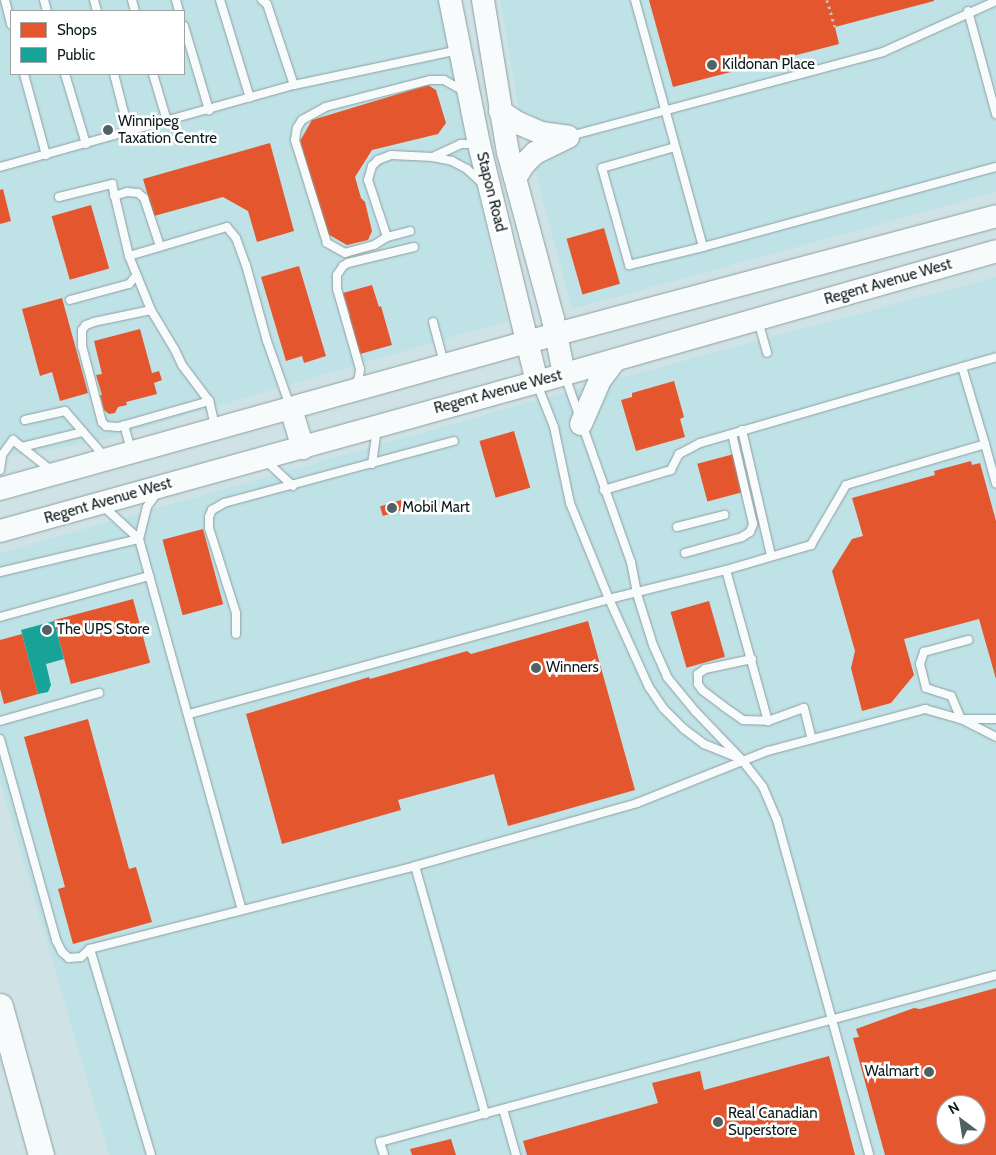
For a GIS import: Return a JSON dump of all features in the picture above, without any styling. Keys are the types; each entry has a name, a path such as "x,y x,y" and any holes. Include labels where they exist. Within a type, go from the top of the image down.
{"main road":[{"name":"Stapon Road","path":"450,0 458,50 479,144 537,382"},
{"name":"Stapon Road","path":"483,0 500,111 564,374"},
{"path":"458,50 490,42"},
{"path":"500,111 518,123 541,133 568,137"},
{"path":"515,178 524,164 535,153 568,137"},
{"path":"0,489 527,342 996,216"},
{"name":"Regent Avenue West","path":"0,531 537,382 996,251"},
{"path":"581,424 600,380 615,360"},
{"path":"291,409 302,448"},
{"path":"0,1006 41,1155"}],"lane":[{"path":"5,0 10,20"},
{"path":"220,0 250,98"},
{"path":"262,0 267,4 294,85"},
{"path":"635,0 703,247"},
{"path":"568,137 883,52 996,1"},
{"path":"968,12 996,114"},
{"path":"185,29 209,110"},
{"path":"1,165 46,155 294,85 458,50"},
{"path":"24,75 46,155"},
{"path":"65,75 86,144"},
{"path":"114,75 129,132"},
{"path":"153,75 167,121"},
{"path":"410,232 388,237 374,245 345,253 327,244 295,140 297,128 302,120 325,107 430,80 444,80 468,94"},
{"path":"433,157 461,144 479,144"},
{"path":"676,148 602,168 628,265 703,247 996,167"},
{"path":"388,237 368,180 372,166 378,160 390,155 433,157 452,161 467,169 491,192"},
{"path":"59,197 112,184 129,256 136,276 151,310 176,350 182,365 209,401 216,428"},
{"path":"114,196 133,192 138,193 144,198 160,246"},
{"path":"129,256 227,227 236,238 246,265 267,341 291,409"},
{"path":"352,392 359,377 360,369 337,288 337,275 343,266 348,263 414,247"},
{"path":"70,300 129,284 136,276"},
{"path":"151,310 94,322 86,325 82,330 82,346 102,422 106,426 124,425 209,401"},
{"path":"758,319 767,353"},
{"path":"433,322 444,365"},
{"path":"604,490 671,470 679,454 700,443 996,358"},
{"path":"962,367 996,484"},
{"path":"564,374 631,562 637,594 653,645 667,677 695,712 742,760 763,787 777,820 869,1155"},
{"path":"537,382 554,427 570,503 609,599 649,687 663,708 684,729 704,744 742,760"},
{"path":"25,420 65,411 108,460"},
{"path":"124,425 132,452"},
{"path":"372,464 377,426"},
{"path":"742,430 772,556"},
{"path":"22,447 83,432"},
{"path":"685,553 742,537 750,532 754,524 732,434"},
{"path":"0,470 2,455 13,440 55,474"},
{"path":"236,634 236,612 209,528 208,517 218,506 454,441"},
{"path":"189,714 609,599 637,594 726,570 811,545 846,485 985,444"},
{"path":"263,459 293,486"},
{"path":"161,486 147,507 139,539 242,910"},
{"path":"101,504 139,539"},
{"path":"677,527 724,515"},
{"path":"0,572 139,539"},
{"path":"726,570 768,721"},
{"path":"0,617 149,576"},
{"path":"961,719 951,696 926,688 920,664 924,652 968,640"},
{"path":"752,659 705,669 698,674 697,680 702,690 743,720 768,721 804,708 812,739"},
{"path":"0,721 99,693"},
{"path":"0,739 56,940 62,952 70,958 81,957 90,949 415,866 637,803 742,760 925,708 961,719 996,737"},
{"path":"961,719 996,719"},
{"path":"415,866 485,1114"},
{"path":"90,949 151,1155"},
{"path":"384,1155 380,1142 996,976"},
{"path":"503,1109 516,1155"}],"path":[{"path":"827,0 835,27"}],"shaded area":[{"path":"0,0 440,0 463,124 507,321 98,441 0,458"},
{"path":"500,0 996,0 996,192 572,309 519,111"},
{"path":"996,277 996,1155 109,1155 0,781 0,553 530,402"}],"building: Shops":[{"name":"Kildonan Place","path":"649,0 934,1 835,27 839,44 673,87"},
{"path":"428,85 436,90 446,123 438,134 372,150 355,177 361,198 365,202 372,231 368,240 347,245 326,233 300,141 312,120"},
{"path":"270,143 294,231 257,242 248,211 223,197 154,216 143,179"},
{"path":"3,189 11,221 0,224 0,190"},
{"path":"91,205 109,268 70,280 52,216"},
{"path":"604,228 620,284 582,295 567,239"},
{"path":"299,266 326,356 304,363 302,356 286,361 261,277"},
{"path":"372,285 379,307 381,306 392,345 360,354 343,293"},
{"path":"62,298 88,393 60,401 52,372 40,376 22,309"},
{"path":"140,329 152,373 159,371 162,380 154,383 157,394 126,402 127,405 118,407 115,413 109,414 104,410 100,395 102,395 96,375 102,374 94,341"},
{"path":"674,381 684,417 680,419 685,437 636,451 621,400 632,397 632,393"},
{"path":"514,431 530,488 496,498 479,441"},
{"path":"734,454 744,492 707,502 697,464"},
{"path":"971,461 972,465 980,463 996,521 996,679 979,619 904,639 914,675 891,703 862,711 851,668 855,651 832,571 852,539 863,536 852,498 935,475 934,471"},
{"name":"Mobil Mart","path":"401,500 404,510 383,516 380,506"},
{"path":"203,529 223,604 183,615 162,540"},
{"path":"133,599 150,663 71,684 54,620"},
{"path":"709,601 725,657 687,668 671,612"},
{"path":"588,621 635,790 508,826 494,774 398,800 401,810 282,844 246,714 369,677 370,679 467,651 471,654"},
{"path":"22,634 38,694 4,704 0,689 0,640"},
{"path":"88,719 129,869 136,867 152,922 73,944 58,889 65,887 24,737"},
{"name":"Walmart","path":"996,988 996,1155 885,1155 853,1038 859,1037 856,1029 914,1008 920,1009"},
{"name":"Real Canadian Superstore","path":"829,1056 855,1155 527,1155 523,1141 658,1103 652,1083 700,1071 704,1090"},
{"path":"451,1139 456,1155 412,1155 410,1149"}],"building: Public":[{"path":"54,621 64,659 46,664 51,685 48,692 38,694 21,630"}],"place":[{"name":"Kildonan Place","path":"712,65"},
{"name":"Winnipeg Taxation Centre","path":"108,130"},
{"name":"Mobil Mart","path":"392,508"},
{"name":"The UPS Store","path":"47,630"},
{"name":"Winners","path":"536,668"},
{"name":"Walmart","path":"929,1072"},
{"name":"Real Canadian Superstore","path":"718,1122"}]}
